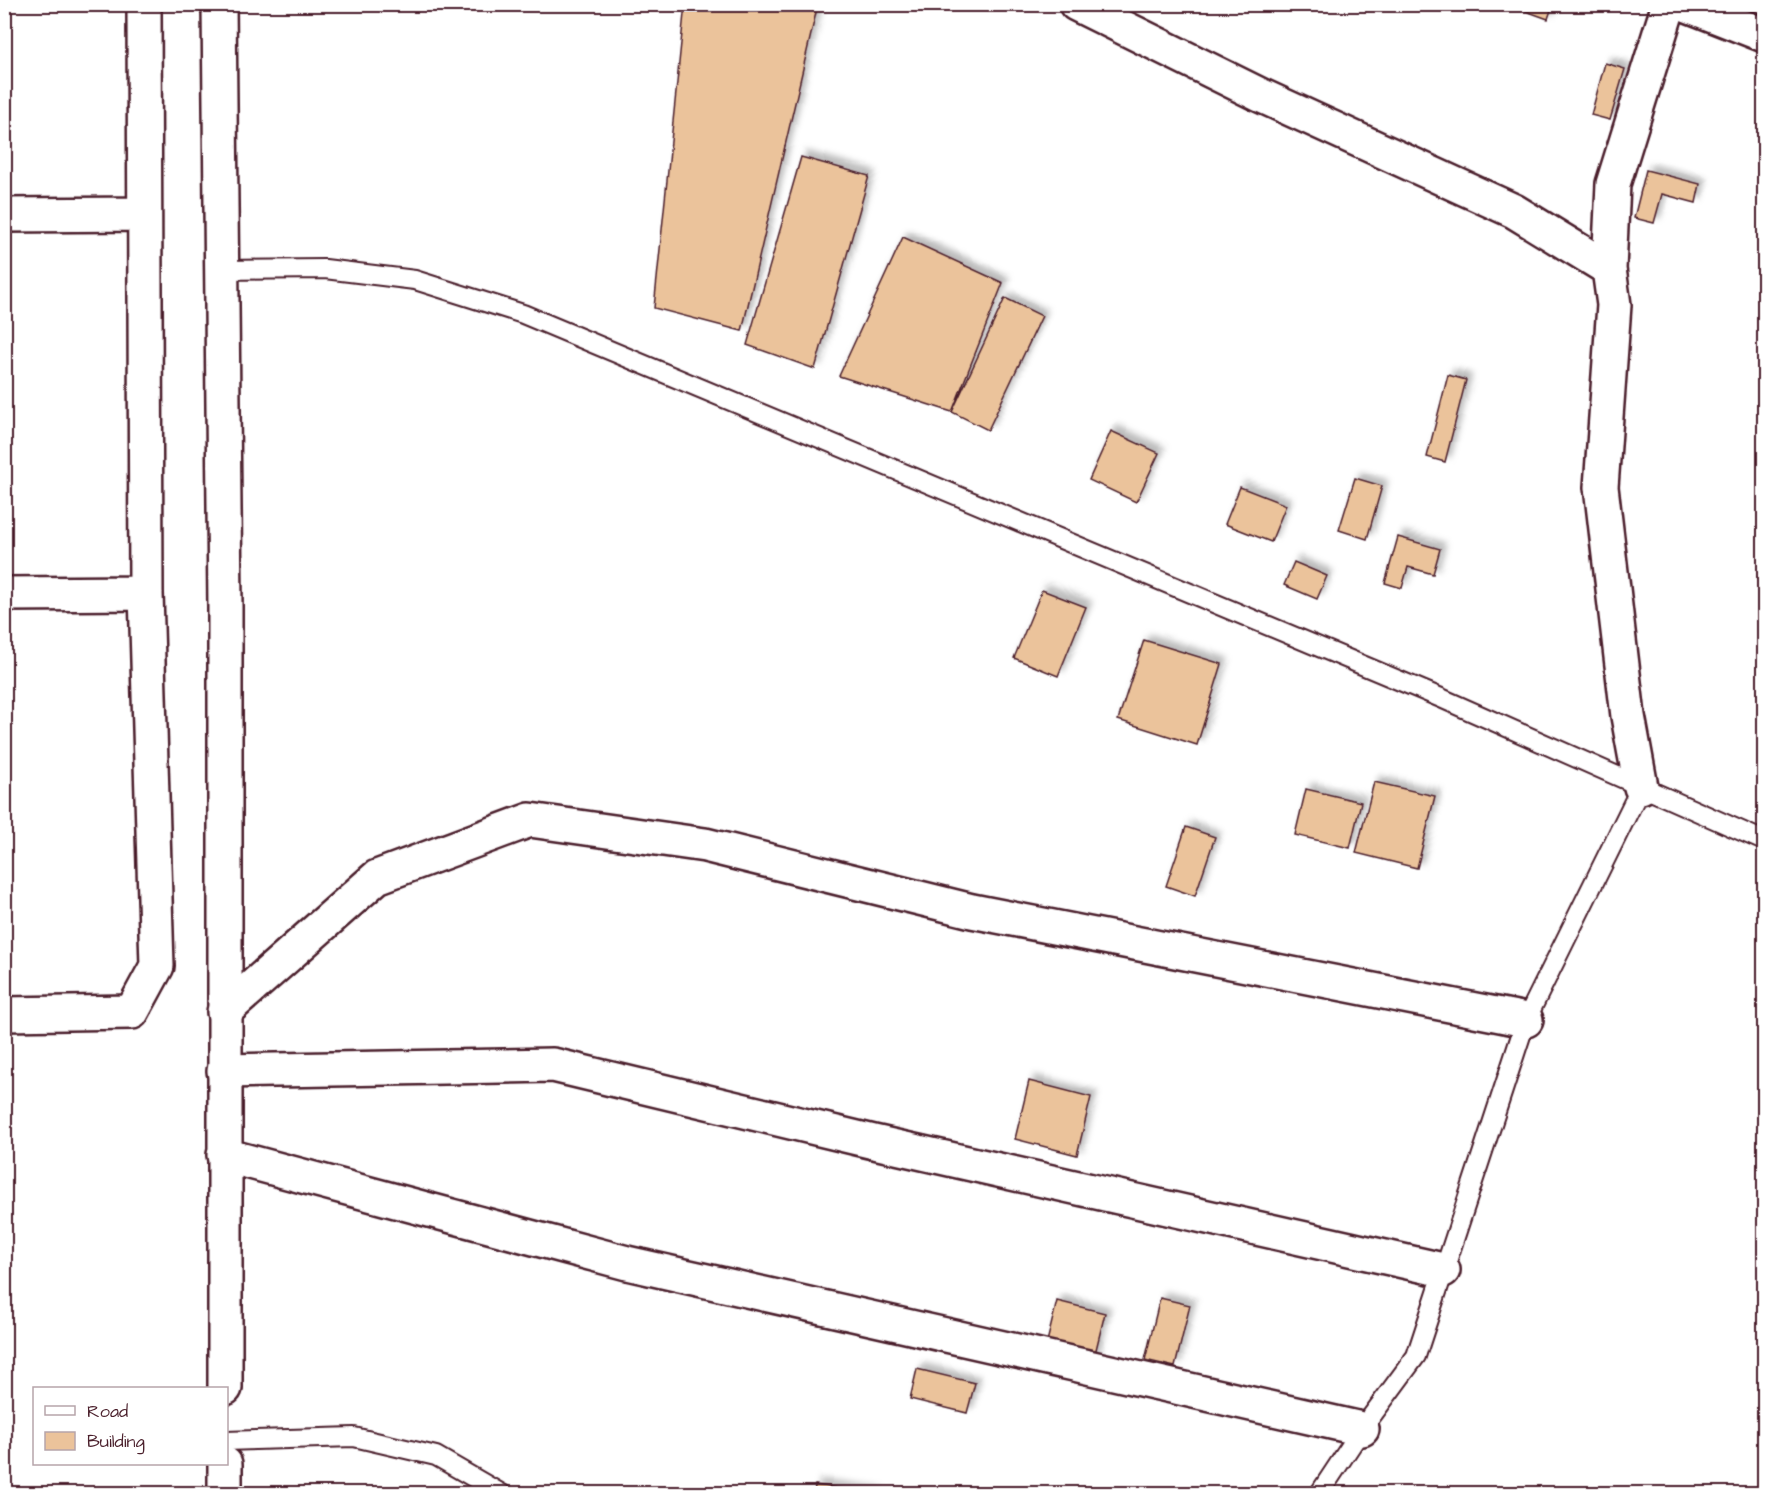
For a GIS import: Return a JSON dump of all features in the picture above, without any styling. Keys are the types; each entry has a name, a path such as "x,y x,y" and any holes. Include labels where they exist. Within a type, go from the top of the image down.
{"street":[{"path":"4,1014 132,1012 157,966 146,593 144,4"},
{"path":"219,4 225,607 225,1387"},
{"path":"1076,4 1260,95 1514,211 1609,269"},
{"path":"1641,787 1628,716 1601,487 1614,305 1609,269 1613,184 1669,4"},
{"path":"1685,4 1764,35"},
{"path":"4,215 144,214"},
{"path":"4,594 146,593"},
{"path":"224,1012 377,877 530,820 705,845 972,911 1526,1020"},
{"path":"224,1071 553,1065 886,1144 1443,1270"},
{"path":"224,1155 627,1263 1362,1429"},
{"path":"225,1465 225,1494"}],"lane":[{"path":"222,270 325,269 415,280 523,314 1441,698 1764,842"},
{"path":"1319,1494 1362,1429 1416,1356 1526,1020 1641,787"},
{"path":"228,1441 354,1437 436,1456 502,1494"}],"building":[{"path":"685,4 818,4 742,331 654,308"},
{"path":"1525,4 1553,4 1548,19 1523,10"},
{"path":"1605,63 1625,69 1610,120 1591,115"},
{"path":"801,157 869,176 815,369 747,345"},
{"path":"1646,170 1700,184 1696,203 1662,194 1654,223 1634,218"},
{"path":"903,237 1003,283 952,412 839,376"},
{"path":"1005,298 1042,316 988,430 952,412"},
{"path":"1448,375 1466,380 1445,462 1427,457"},
{"path":"1111,431 1159,453 1136,502 1089,480"},
{"path":"1355,478 1382,486 1367,539 1339,530"},
{"path":"1240,487 1286,505 1271,542 1225,524"},
{"path":"1398,537 1440,549 1433,574 1408,567 1402,588 1385,583"},
{"path":"1294,562 1327,576 1317,599 1284,585"},
{"path":"1042,590 1086,607 1058,676 1014,658"},
{"path":"1144,640 1222,664 1197,745 1118,720"},
{"path":"1374,782 1435,796 1417,868 1356,853"},
{"path":"1306,789 1361,802 1350,848 1295,835"},
{"path":"1186,827 1215,837 1195,896 1166,886"},
{"path":"1029,1081 1091,1097 1077,1155 1015,1139"},
{"path":"1160,1298 1190,1305 1175,1367 1145,1360"},
{"path":"1057,1301 1105,1313 1094,1358 1046,1346"},
{"path":"917,1369 975,1383 967,1413 910,1399"},
{"path":"815,1485 876,1493 876,1494 814,1494"}]}
